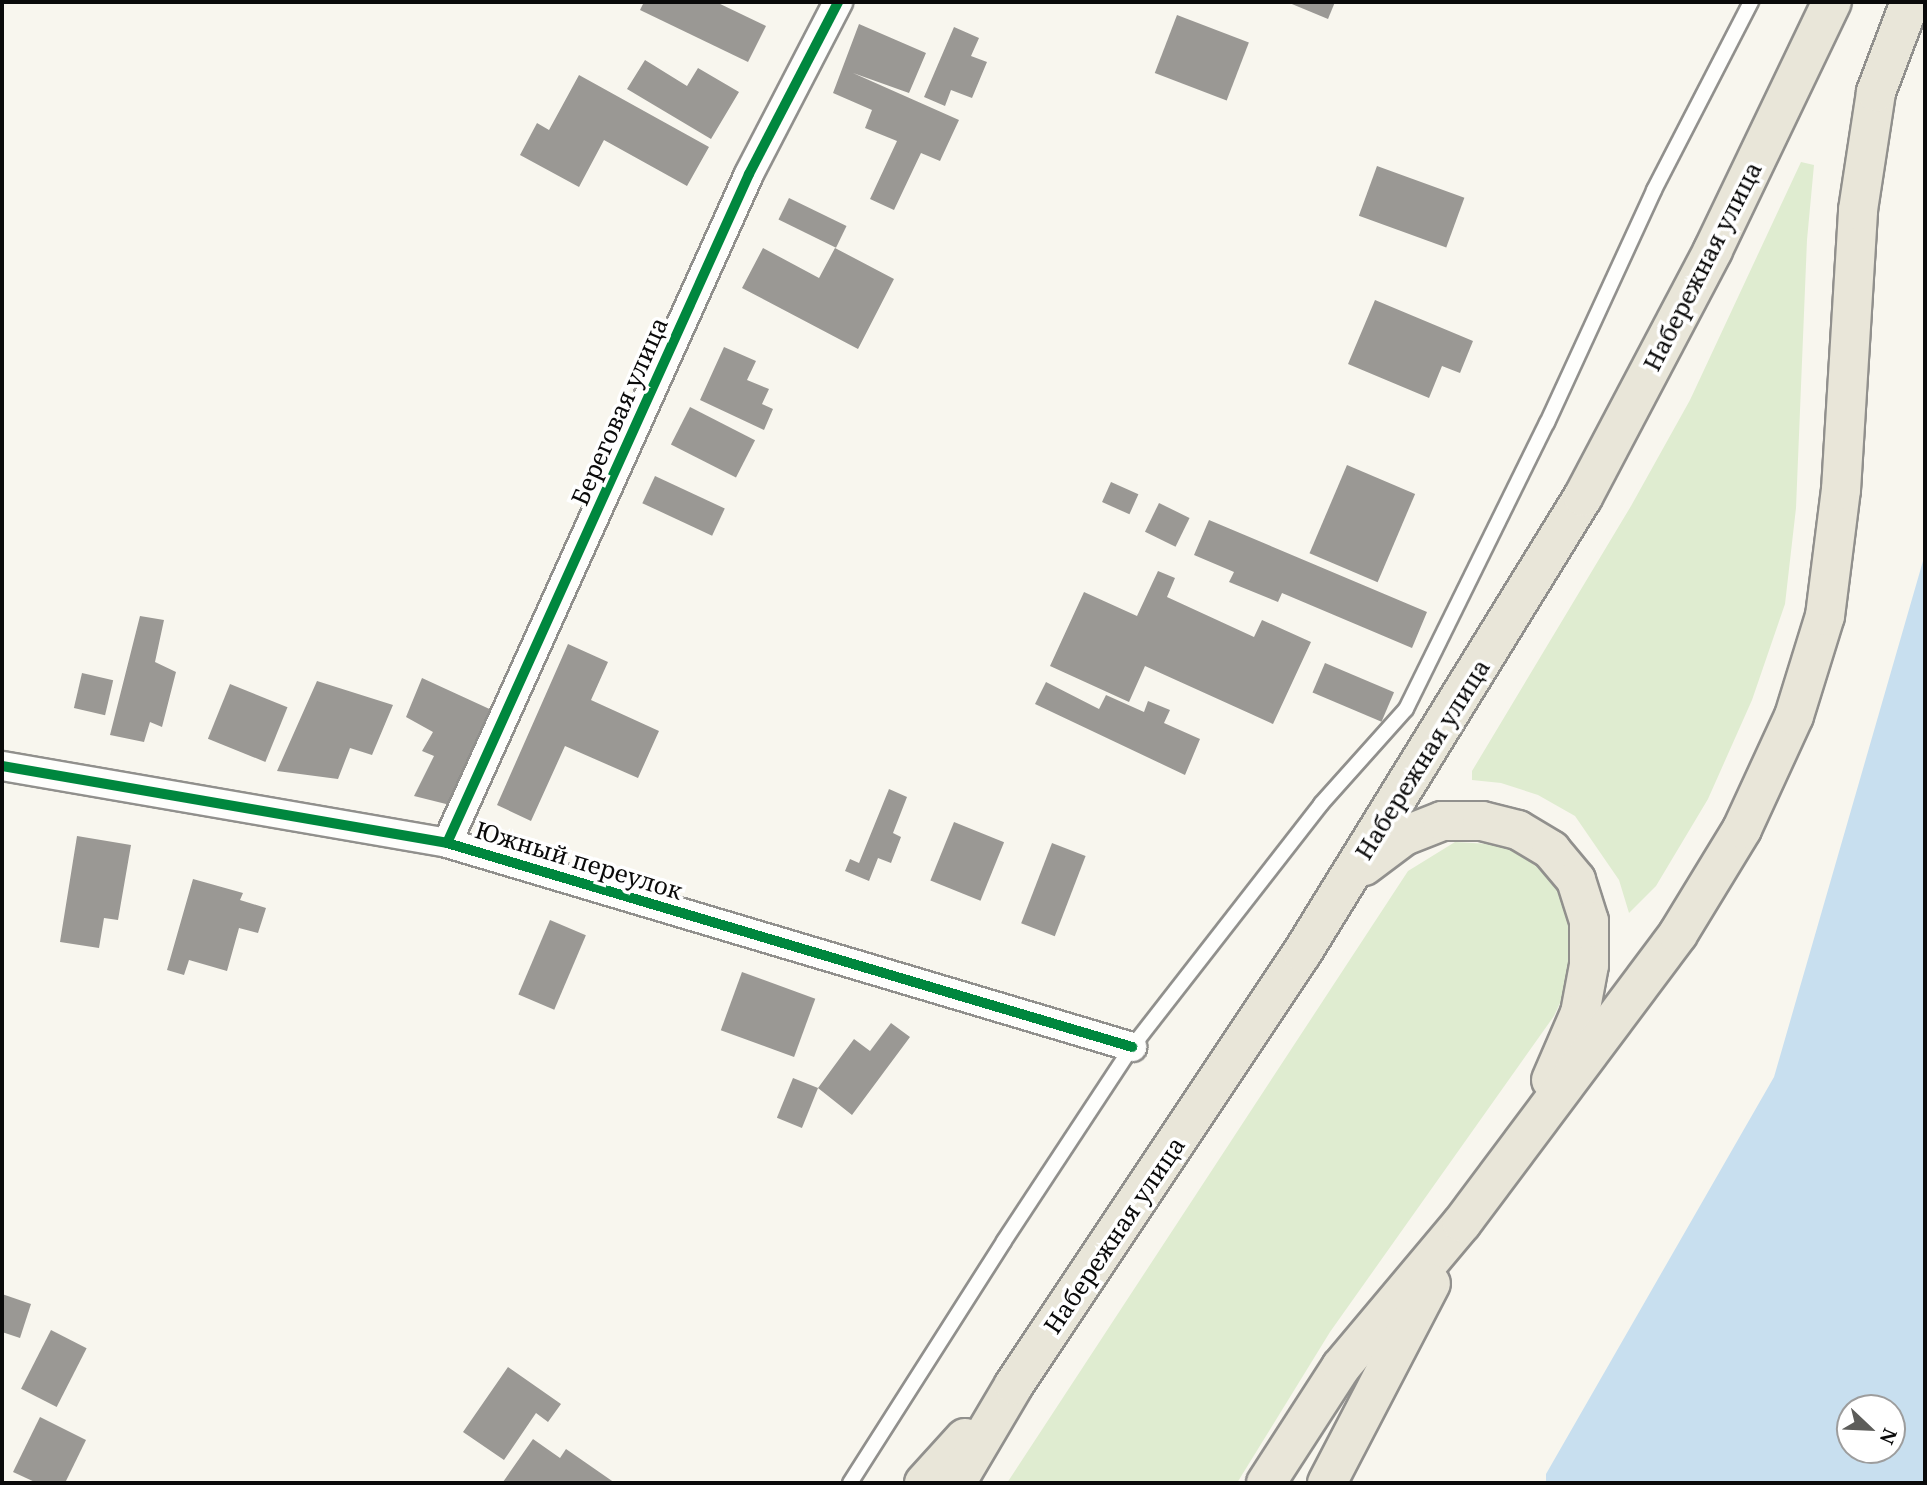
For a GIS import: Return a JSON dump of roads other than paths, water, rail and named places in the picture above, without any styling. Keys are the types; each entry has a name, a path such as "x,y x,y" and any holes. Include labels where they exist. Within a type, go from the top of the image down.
{"main road":[{"name":"Набережная улица","path":"956,1483 1014,1385 1351,875 1583,497 1713,250 1832,2"},
{"path":"1266,1483 1341,1367 1462,1223 1678,934 1742,828 1794,716 1825,615 1841,490 1858,211 1876,92 1910,2"},
{"path":"1351,875 1404,836 1442,821 1482,821 1518,830 1551,850 1576,880 1589,921 1590,965 1580,1013 1525,1140"},
{"path":"1327,1483 1462,1223"},
{"path":"924,1483 1014,1385"}],"street":[{"name":"Береговая улица","path":"447,843 749,174 838,2"},
{"name":"Южный переулок","path":"2,766 447,843 1132,1047"}],"lane":[{"path":"850,1483 1003,1241 1132,1047 1321,804 1406,709 1547,423 1654,190 1751,2"}],"water":[{"path":"1925,554 1925,1483 1546,1483 1546,1474 1774,1077"}]}
